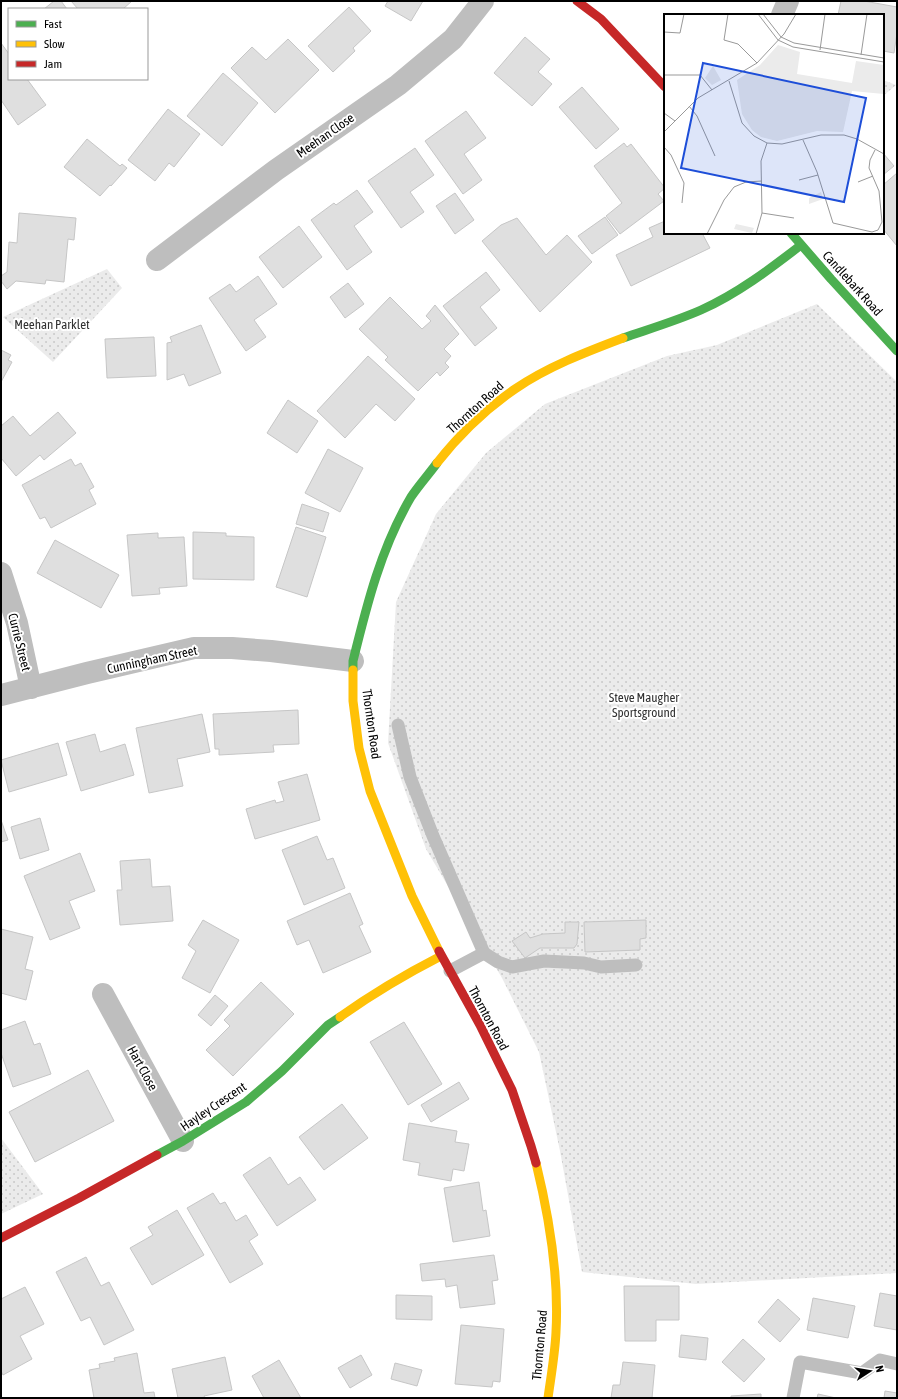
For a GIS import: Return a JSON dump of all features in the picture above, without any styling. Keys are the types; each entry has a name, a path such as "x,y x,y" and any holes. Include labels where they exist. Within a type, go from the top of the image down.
{"street":[{"name":"Meehan Close","path":"157,260 276,170 398,85 453,39 483,1"},
{"path":"577,1 601,19 664,86"},
{"path":"782,14 788,1"},
{"name":"Candlebark Road","path":"792,234 897,350"},
{"name":"Thornton Road","path":"548,1398 556,1332 556,1283 544,1196 531,1146 512,1090 480,1025 441,956 412,896 370,791 359,748 353,701 353,661 367,605 388,542 412,496 444,453 473,423 515,389 557,365 602,346 701,310 744,287 801,245"},
{"name":"Currie Street","path":"1,573 17,624 31,688"},
{"name":"Cunningham Street","path":"1,695 194,648 232,648 271,651 353,661"},
{"name":"Hayley Crescent","path":"1,1238 80,1198 183,1141 246,1102 282,1071 328,1025 364,1000 403,976 441,956"},
{"name":"Hart Close","path":"103,994 183,1141"}],"lane":[{"path":"398,725 410,777 439,851 484,953 498,962 512,967 544,961 584,963 601,967 636,965"},
{"path":"450,971 484,953"},
{"path":"793,1398 800,1362 862,1373 880,1360 897,1364"}],"green space":[{"path":"884,80 896,85 884,95"},
{"name":"Meehan Parklet","path":"107,269 122,288 53,362 3,317"},
{"name":"Steve Maugher Sportsground","path":"817,304 897,382 897,1273 696,1284 582,1272 560,1151 539,1052 502,978 426,849 388,743 396,602 436,514 486,453 545,404 667,356 717,345"},
{"path":"1,1138 43,1194 1,1214"}],"building":[{"path":"54,1 61,1 66,8 45,8"},
{"path":"71,1 132,1 124,8 77,8"},
{"path":"388,1 423,1 411,21 385,6"},
{"path":"841,1 864,1 897,7 897,33 894,53 884,51 884,14 838,14"},
{"path":"349,7 371,31 353,48 355,51 333,72 308,46"},
{"path":"525,37 550,59 538,72 552,84 532,106 494,73"},
{"path":"288,39 319,70 275,113 231,68 252,47 266,60"},
{"path":"1,43 8,53 8,80 28,80 46,105 18,125 1,100"},
{"path":"223,73 258,103 222,146 187,116"},
{"path":"582,87 619,129 596,149 559,107"},
{"path":"168,109 200,134 174,167 169,163 155,181 128,160"},
{"path":"466,111 486,138 464,154 482,180 463,194 425,141"},
{"path":"87,139 120,166 122,164 127,168 100,196 64,167"},
{"path":"624,143 627,147 631,144 664,187 664,189 658,194 664,201 620,234 606,216 622,203 594,166"},
{"path":"415,148 434,175 410,192 424,212 401,228 368,181"},
{"path":"884,154 894,166 884,174"},
{"path":"897,173 897,246 884,230 884,184"},
{"path":"357,190 373,212 354,226 372,252 347,270 311,220 334,203 336,205"},
{"path":"455,193 474,220 455,234 436,206"},
{"path":"19,213 76,218 74,240 68,239 64,282 46,280 45,284 16,281 7,289 1,281 1,276 7,272 9,242 17,243"},
{"path":"605,217 618,235 592,254 578,236"},
{"path":"517,218 546,255 567,235 592,262 540,312 482,241 501,225"},
{"path":"664,221 664,234 703,234 710,248 631,286 616,255 653,237 649,228"},
{"path":"299,226 322,257 283,288 259,257"},
{"path":"486,272 500,290 480,307 497,328 475,346 443,306"},
{"path":"258,276 277,304 254,320 266,337 246,351 209,298 230,284 236,292"},
{"path":"348,283 364,304 345,318 330,297"},
{"path":"390,297 422,329 431,321 426,316 435,305 459,334 444,349 451,356 445,363 449,367 440,376 437,372 418,391 385,360 388,357 359,329"},
{"path":"201,325 221,373 189,386 184,374 167,380 167,343 172,342 170,337"},
{"path":"154,337 156,376 107,378 105,339"},
{"path":"1,350 11,355 8,360 12,362 1,382"},
{"path":"368,356 415,399 395,421 376,404 345,438 317,411"},
{"path":"288,400 318,421 297,453 267,433"},
{"path":"58,412 76,433 44,460 40,455 16,476 1,458 1,426 13,416 30,436"},
{"path":"328,449 363,468 340,512 305,493"},
{"path":"71,459 75,466 81,463 94,487 89,490 96,504 51,528 45,517 40,519 22,485"},
{"path":"302,504 329,513 323,532 296,524"},
{"path":"296,527 326,537 307,597 276,587"},
{"path":"193,532 226,533 226,536 254,537 254,580 193,579"},
{"path":"158,533 158,538 184,537 187,586 159,588 160,594 132,596 127,535"},
{"path":"55,540 119,575 101,608 37,573"},
{"path":"298,710 299,744 273,745 274,752 219,755 219,749 215,749 213,714"},
{"path":"202,714 210,752 177,759 183,786 149,793 136,728"},
{"path":"95,734 100,752 125,744 134,775 81,791 66,742"},
{"path":"58,743 67,775 9,792 1,760"},
{"path":"307,774 320,820 255,839 246,809 275,800 276,803 284,801 278,782"},
{"path":"40,818 49,850 20,859 11,827"},
{"path":"1,820 8,840 1,842"},
{"path":"317,836 327,860 333,858 345,888 304,905 282,850"},
{"path":"80,853 95,891 69,901 80,928 50,940 24,876"},
{"path":"150,859 152,887 170,886 173,921 120,925 117,890 122,890 120,861"},
{"path":"350,893 363,924 359,926 371,952 323,973 309,940 297,945 287,921"},
{"path":"203,920 239,940 210,993 182,978 196,951 188,945"},
{"path":"646,920 646,938 640,939 640,950 585,952 584,922"},
{"path":"565,922 579,922 577,944 574,948 540,948 525,958 512,941 526,932 530,938 543,934 565,933"},
{"path":"1,929 33,937 25,969 33,971 26,1000 1,993"},
{"path":"261,982 294,1014 233,1076 206,1050 230,1026 224,1020"},
{"path":"215,995 228,1006 211,1026 198,1015"},
{"path":"25,1021 34,1045 40,1043 51,1074 13,1087 1,1053 1,1030"},
{"path":"404,1022 442,1084 408,1105 370,1042"},
{"path":"88,1070 114,1121 35,1162 9,1112"},
{"path":"459,1082 469,1099 431,1122 421,1105"},
{"path":"342,1104 368,1138 324,1170 299,1137"},
{"path":"409,1123 457,1131 455,1142 469,1144 464,1171 453,1169 451,1181 418,1175 420,1163 403,1160"},
{"path":"270,1157 288,1185 300,1177 316,1200 277,1226 243,1175"},
{"path":"479,1182 483,1211 486,1210 490,1236 453,1242 444,1188"},
{"path":"213,1193 220,1204 225,1202 236,1221 246,1215 258,1235 249,1241 263,1264 230,1283 187,1208"},
{"path":"177,1210 204,1255 152,1285 130,1248 153,1235 148,1227"},
{"path":"494,1255 498,1280 492,1281 495,1304 460,1308 457,1285 446,1287 445,1279 422,1281 420,1264"},
{"path":"86,1257 101,1286 109,1282 134,1330 104,1345 90,1317 81,1321 56,1272"},
{"path":"624,1286 679,1286 679,1320 656,1320 656,1341 625,1341"},
{"path":"25,1287 44,1324 20,1336 32,1359 3,1375 1,1371 1,1299"},
{"path":"880,1293 897,1296 897,1330 874,1326"},
{"path":"396,1295 432,1296 432,1320 396,1319"},
{"path":"813,1298 855,1306 848,1338 807,1330"},
{"path":"778,1299 800,1319 780,1342 758,1322"},
{"path":"461,1325 504,1329 500,1382 493,1381 492,1387 455,1384"},
{"path":"681,1335 708,1338 706,1360 679,1357"},
{"path":"743,1339 765,1359 744,1382 722,1362"},
{"path":"137,1353 144,1393 154,1392 155,1398 94,1398 89,1370 100,1368 99,1364 115,1361 114,1358"},
{"path":"361,1355 372,1375 350,1388 338,1368"},
{"path":"225,1357 232,1390 204,1396 205,1398 178,1398 172,1369"},
{"path":"279,1360 301,1398 264,1398 252,1376"},
{"path":"623,1362 655,1365 652,1398 611,1398 613,1385 620,1385"},
{"path":"395,1363 422,1370 417,1386 391,1379"},
{"path":"885,1391 897,1393 897,1398 884,1398"},
{"path":"761,1394 761,1398 731,1398 731,1396"},
{"path":"818,1394 836,1398 817,1398"}],"traffic: fast":[{"path":"792,234 897,351"},
{"path":"623,338 682,318 714,304 753,280 801,245"},
{"path":"353,670 353,661 364,618 376,577 391,536 411,497 437,463"},
{"path":"157,1155 183,1141 246,1102 282,1071 328,1025 340,1017"}],"traffic: slow":[{"path":"437,463 454,442 473,423 515,389 553,367 581,354 623,338"},
{"path":"353,670 353,701 359,748 370,791 412,896 439,951"},
{"path":"340,1017 364,1000 441,956"},
{"path":"536,1163 549,1226 556,1290 557,1311 554,1357 548,1398"}],"traffic: jam":[{"path":"577,1 601,19 664,86"},
{"path":"439,951 480,1025 512,1090 536,1163"},
{"path":"1,1238 79,1198 157,1155"}]}
